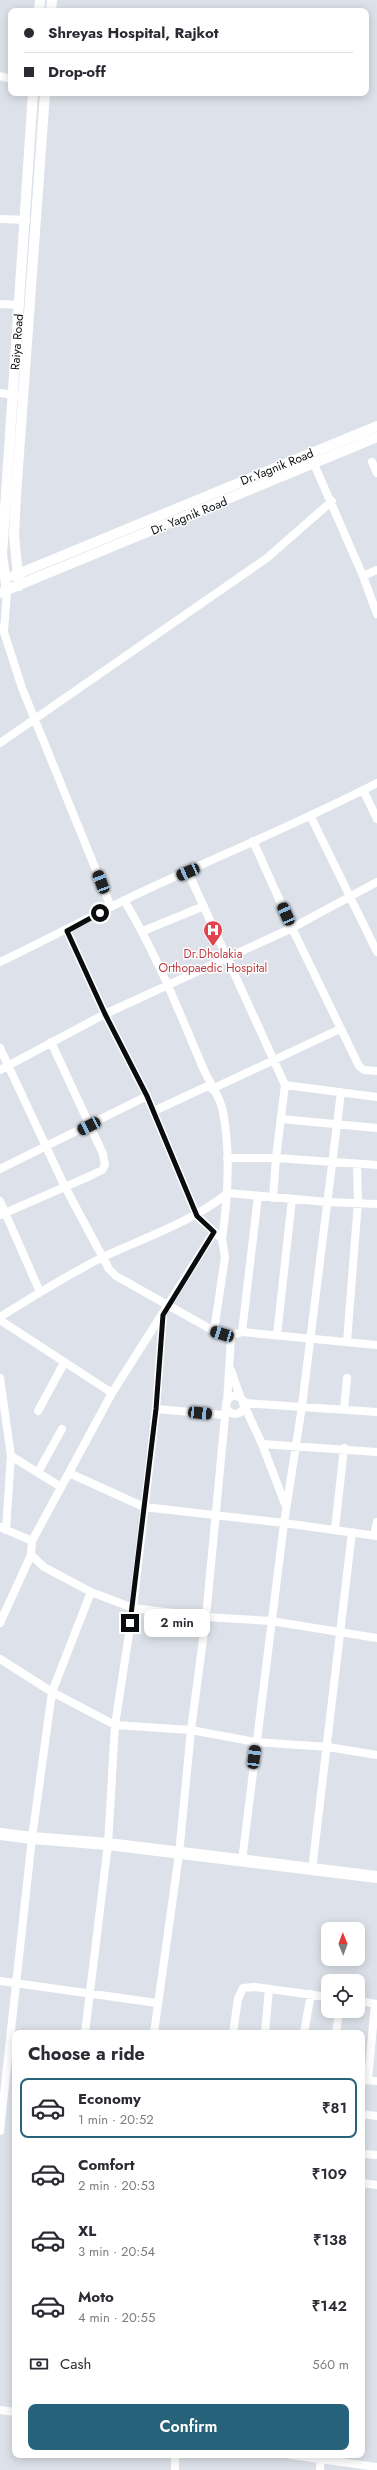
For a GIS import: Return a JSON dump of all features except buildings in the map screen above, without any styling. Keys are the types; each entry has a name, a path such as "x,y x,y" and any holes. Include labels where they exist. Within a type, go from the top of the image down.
{"main road":[{"path":"0,1834 108,1844 179,1854 377,1877"}],"street":[{"name":"Raiya Road","path":"18,395 20,305 33,96"},
{"name":"Raiya Road","path":"4,592 2,556 7,494 18,395 45,96"},
{"path":"0,219 26,220"},
{"path":"0,304 20,305"},
{"path":"0,393 18,395"},
{"name":"Dr.Yagnik Road","path":"3,580 377,426"},
{"name":"Dr. Yagnik Road","path":"4,592 377,437"},
{"path":"372,462 377,473"},
{"path":"314,464 332,501 377,614"},
{"name":"Raiya Road","path":"7,494 14,534 19,586"},
{"path":"0,743 266,558 332,501"},
{"path":"363,576 377,570"},
{"path":"4,592 2,630 34,718 111,907"},
{"path":"0,962 67,931 124,900 253,841 310,817 377,783"},
{"path":"363,790 377,819"},
{"path":"310,817 377,952"},
{"path":"253,841 292,928 359,1066 364,1070 377,1071"},
{"path":"188,872 275,1059 285,1085 276,1158 274,1198"},
{"path":"0,1070 105,1014 292,928 377,882"},
{"path":"124,900 143,931 169,985 211,1087 223,1111 228,1194 222,1239 225,1257 214,1331"},
{"path":"143,931 204,906"},
{"path":"67,931 105,1014 154,1111 197,1216 222,1239"},
{"path":"154,1111 275,1059 340,1029"},
{"path":"3,1214 64,1185 90,1176 102,1170 105,1165 103,1154 51,1042"},
{"path":"0,1048 64,1185 103,1259 109,1269 116,1276 214,1331 232,1336 242,1332 377,1345"},
{"path":"285,1085 377,1097"},
{"path":"242,1861 285,1504 302,1406 341,1092"},
{"path":"0,1169 47,1147 147,1096"},
{"path":"281,1119 377,1128"},
{"path":"227,1158 276,1158 377,1165"},
{"path":"347,1341 358,1202 358,1164"},
{"path":"112,1393 64,1363 0,1319 40,1292 103,1259 197,1216 228,1194 327,1202 358,1202 377,1204"},
{"path":"242,1332 258,1196"},
{"path":"277,1335 292,1199"},
{"path":"0,1201 3,1214 40,1292"},
{"path":"0,1624 31,1554 32,1541 112,1393 169,1306 214,1232"},
{"path":"85,2030 108,1844 115,1725 133,1608 156,1409 163,1315"},
{"path":"154,2030 179,1854 191,1730 206,1617 224,1415 227,1404 232,1336"},
{"path":"38,1411 64,1363"},
{"path":"229,1366 242,1401 262,1444 285,1504"},
{"path":"0,1378 11,1456 3,1528 32,1541"},
{"path":"344,1409 347,1378"},
{"path":"227,1404 233,1397 242,1401 377,1412"},
{"path":"227,1404 231,1413 237,1414 242,1411 242,1401"},
{"path":"156,1409 224,1415"},
{"path":"38,1472 62,1429"},
{"path":"262,1444 344,1448 377,1452"},
{"path":"336,1529 344,1448"},
{"path":"11,1456 61,1487"},
{"path":"69,1473 144,1507 284,1522 376,1536 377,1522"},
{"path":"312,1870 328,1747 352,1532"},
{"path":"31,1554 44,1567 91,1592 133,1608 206,1617 271,1622 377,1638"},
{"path":"13,2030 16,1984 32,1838 52,1692 91,1592"},
{"path":"0,1659 52,1692 115,1725 191,1730 256,1742 328,1747 377,1755"},
{"path":"0,1981 90,1992 158,2003"},
{"path":"233,2030 238,1998 243,1988 248,1986 321,1996"},
{"path":"265,2030 269,1989"},
{"path":"305,2030 311,1994"},
{"path":"365,2002 376,2004 365,2080 377,2081"},
{"path":"336,2030 338,2018"},
{"path":"0,2131 12,2046"},
{"path":"365,2114 377,2116"},
{"path":"365,2154 377,2155"},
{"path":"365,2183 377,2185"},
{"path":"0,2410 12,2412"},
{"path":"175,2458 175,2470"},
{"path":"320,2470 321,2458"},
{"path":"327,2458 377,2467"}],"place":[{"name":"Dr.Dholakia Orthopaedic Hospital","path":"213,947"}],"route":[{"path":"100,913 67,931 105,1014 154,1111 164,1139 197,1216 214,1232 163,1315 156,1409 130,1623"}]}
